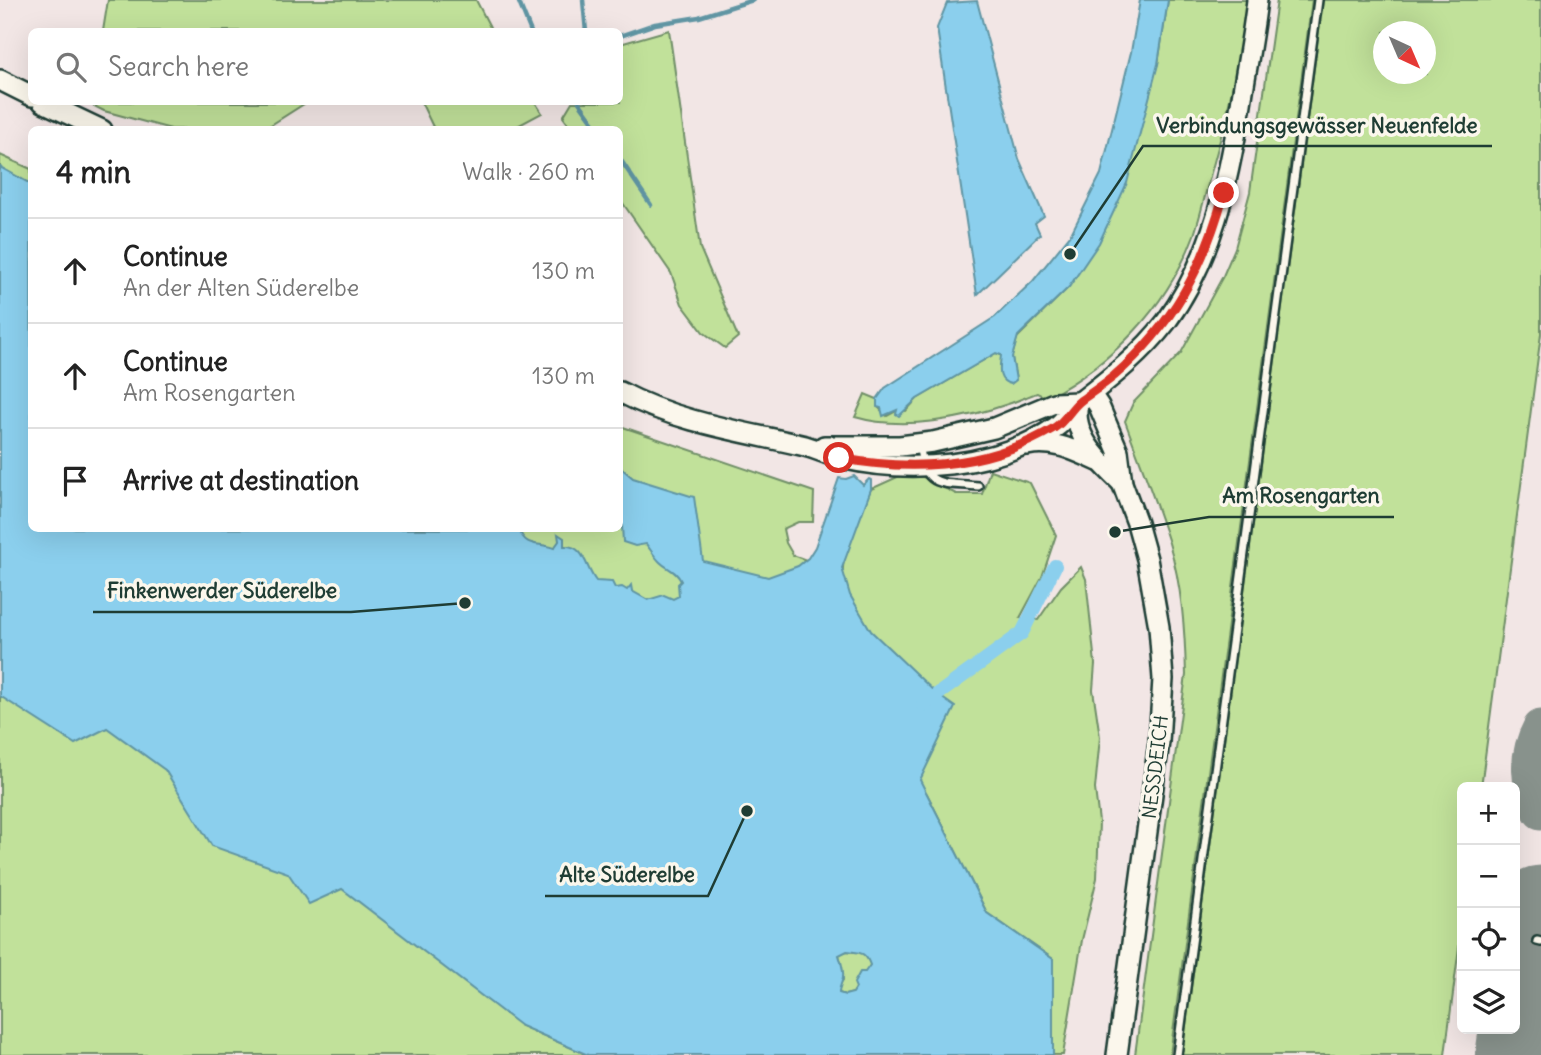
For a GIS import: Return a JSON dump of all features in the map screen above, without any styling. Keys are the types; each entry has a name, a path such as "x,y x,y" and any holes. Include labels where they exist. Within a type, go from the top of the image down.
{"main road":[{"path":"1019,447 1056,427 1153,337 1178,303 1200,264 1217,216 1230,166 1257,0"},
{"path":"0,80 28,94"},
{"path":"49,105 94,126"},
{"path":"623,393 698,423 805,445 839,458 871,464 922,465 967,461 1038,442 1053,444 1099,461"},
{"path":"805,445 889,446 947,439 994,428 1054,403 1085,398"},
{"name":"NESSDEICH","path":"1117,1055 1159,742 1163,680 1159,627 1138,523 1122,483 1118,452 1099,406 1085,398 1077,416 1079,429 1099,461 1122,483"}],"lane":[{"path":"1177,1055 1318,0"},
{"path":"919,443 922,465 927,474 939,482 978,486"}],"green space":[{"path":"108,0 476,0 490,28 103,28"},
{"path":"1168,0 1248,0 1230,102 1197,226 1183,261 1153,309 1116,350 1071,384 1047,398 1037,393 993,409 934,421 893,423 855,417 865,394 877,399 877,406 887,416 898,410 906,411 917,399 996,353 1001,355 1016,380 1012,357 1017,338 1069,287 1158,64"},
{"path":"1277,0 1312,0 1170,1055 1135,1055 1186,675 1182,609 1173,559 1159,512 1125,421 1133,403 1181,353 1223,276 1235,248 1250,192"},
{"path":"1323,0 1541,0 1541,334 1482,782 1457,782 1457,963 1445,1055 1182,1055"},
{"path":"669,30 700,248 738,337 725,348 703,332 682,304 671,273 623,203 623,126 570,126 563,117 570,105 623,105 623,43"},
{"path":"92,105 302,105 269,126 160,126 104,111"},
{"path":"422,105 537,105 542,113 518,126 433,126"},
{"path":"0,155 28,168 28,532 623,532 623,427 814,492 813,522 798,522 783,529 786,543 793,555 843,574 845,556 871,489 904,474 921,476 956,494 982,494 990,470 1030,483 1056,535 1042,577 1020,618 1038,620 1061,587 1081,567 1086,579 1095,664 1093,690 1100,737 1095,789 1099,822 1097,878 1082,940 1063,1055 1053,1055 1053,959 987,913 927,794 521,1026 588,1055 0,1055"},
{"path":"859,951 867,956 871,965 853,993 845,995 839,993 839,985 843,980 839,954"}],"water":[{"path":"1140,0 1168,0 1158,64 1127,183 1099,243 1069,287 1018,336 1012,357 1016,380 1011,384 1003,380 1000,373 1001,355 996,353 917,399 899,416 896,414 897,410 883,416 881,408 877,407 877,399 885,388 995,317 1033,281 1071,234 1101,174 1131,52"},
{"path":"977,1 1019,159 1044,216 1035,223 1040,234 977,295 937,28 947,3"},
{"path":"0,167 28,182 28,532 520,532 528,542 554,548 559,541 558,534 564,538 564,546 580,553 596,581 612,582 615,588 622,587 627,590 631,585 632,591 648,600 664,595 673,599 679,596 678,584 681,581 677,574 660,562 646,544 635,546 623,542 623,470 633,478 694,497 703,561 768,577 798,566 808,558 815,547 839,478 854,476 863,485 871,480 871,489 842,568 850,595 871,631 938,695 955,707 920,780 987,913 1053,959 1053,1055 588,1055 521,1026 342,889 309,904 288,873 212,846 165,770 107,728 75,744 0,696","holes":["847,951 864,955 870,965 865,972 860,972 854,983 856,988 853,993 839,993 843,974 839,955"]}],"waterway":[{"path":"518,0 529,28"},
{"path":"583,0 586,28"},
{"path":"623,35 655,24 699,17 753,0"},
{"path":"581,105 596,126"},
{"path":"623,163 651,205"},
{"path":"923,705 1022,633 1055,566"}],"taxiway":[{"path":"1541,728 1533,749 1530,769 1533,790 1541,811"},
{"path":"1537,941 1541,932"}],"runway":[{"path":"1522,1055 1541,912"}],"place":[{"name":"Verbindungsgewässer Neuenfelde","path":"1070,254"},
{"name":"Am Rosengarten","path":"1115,532"},
{"name":"Finkenwerder Süderelbe","path":"465,603"},
{"name":"Alte Süderelbe","path":"747,811"}],"route":[{"path":"839,458 887,466 967,461 1019,447 1056,427 1079,402 1129,362 1165,322 1191,283 1200,264 1224,193"}]}
